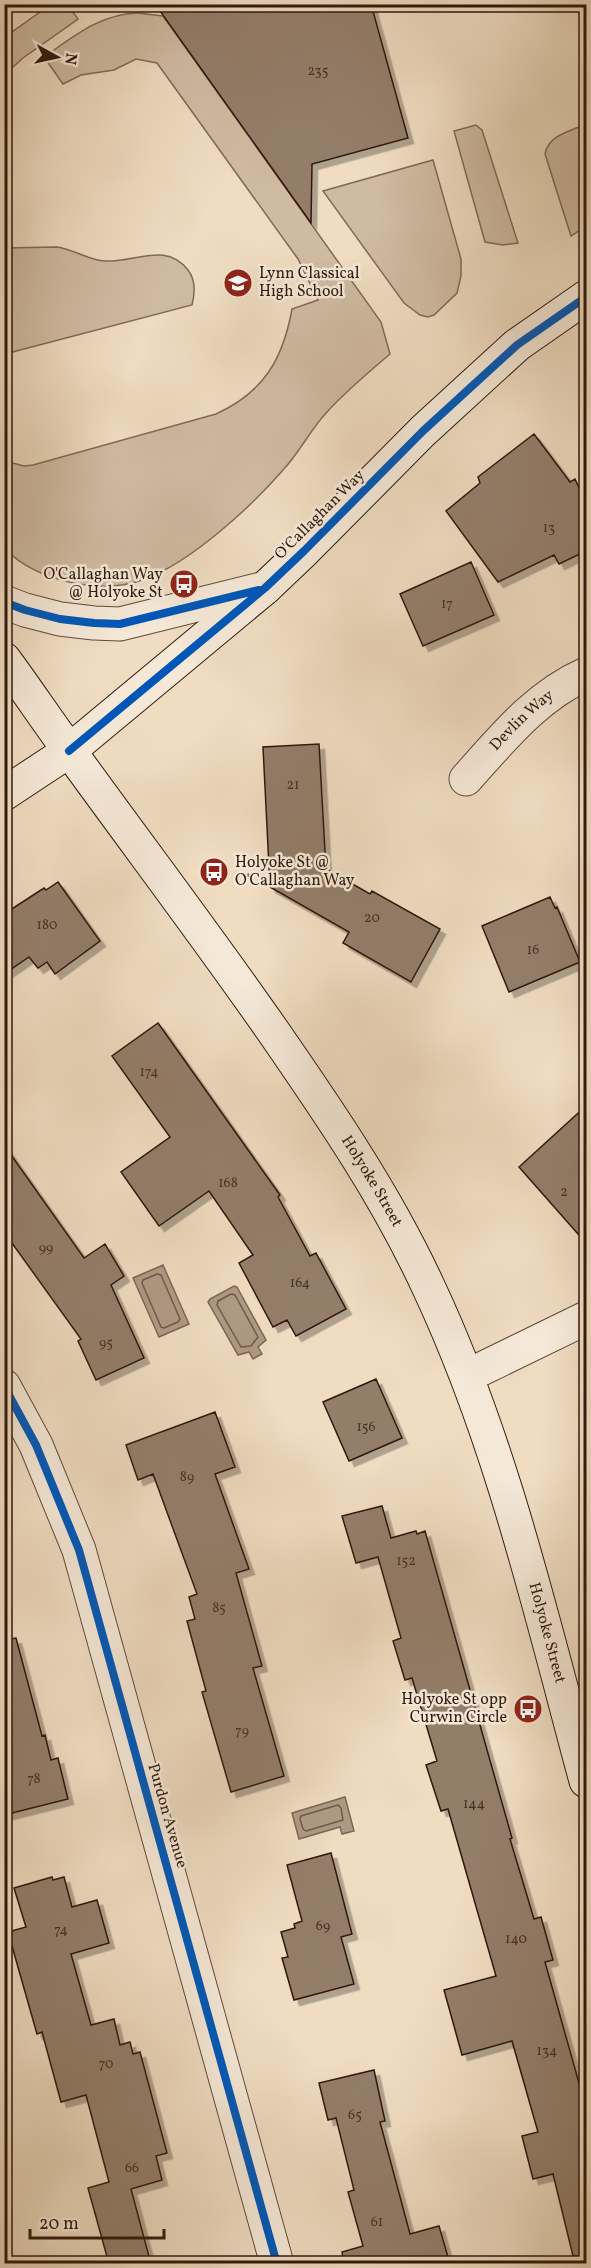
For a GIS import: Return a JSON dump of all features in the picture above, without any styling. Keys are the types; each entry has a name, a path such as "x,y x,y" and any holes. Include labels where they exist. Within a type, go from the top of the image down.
{"street":[{"name":"O'Callaghan Way","path":"4,794 69,751 265,588 304,552 423,431 517,345 586,297"},
{"path":"4,602 25,610 71,621 120,624 265,588"},
{"name":"Holyoke Street","path":"4,659 240,983 357,1157 412,1252 467,1376 504,1485 584,1761"},
{"name":"Devlin Way","path":"466,779 535,706 559,688 586,674"},
{"path":"467,1376 586,1318"},
{"name":"Purdon Avenue","path":"4,1386 40,1453 79,1550 277,2264"}],"shaded area":[{"path":"50,5 68,5 78,19 23,58 5,74 5,37"},
{"path":"137,13 163,16 381,322 390,354 327,412 270,485 200,547 163,571 145,579 128,584 90,585 70,582 34,570 5,549 5,461 24,466 33,465 216,414 247,395 269,372 283,343 292,309 318,300 298,259 157,63 136,59 114,70 81,75 63,84 44,57 99,22 111,17"},
{"path":"586,124 586,226 571,236 545,154 555,138"},
{"path":"476,125 482,130 518,243 503,245 485,242 454,131"},
{"path":"433,160 461,259 461,276 457,293 434,315 428,317 420,315 404,303 323,191"},
{"path":"57,247 105,261 149,255 170,257 179,261 191,274 194,287 192,305 5,354 5,248"}],"water":[{"path":"163,1265 189,1324 159,1337 133,1278"},
{"path":"234,1286 237,1287 266,1340 258,1347 262,1354 253,1359 249,1352 238,1355 208,1302"},
{"path":"345,1797 354,1831 342,1834 340,1827 299,1839 292,1813"}],"building":[{"path":"155,4 371,4 408,138 312,164 311,223"},
{"path":"534,434 570,482 575,479 586,503 586,551 559,564 554,555 498,582 446,511 480,483 478,477"},
{"path":"471,562 494,615 423,646 400,594"},
{"path":"319,744 326,869 370,894 372,891 440,929 411,982 343,943 349,932 270,887 263,747"},
{"path":"58,882 100,941 55,974 47,962 38,968 29,957 4,974 4,914 44,888 46,890"},
{"path":"550,897 555,908 557,907 580,962 509,992 482,926"},
{"path":"158,1023 280,1195 278,1197 310,1256 316,1253 346,1309 296,1336 287,1320 273,1327 239,1263 253,1255 209,1191 159,1226 121,1172 170,1137 112,1056"},
{"path":"586,1106 586,1243 519,1167"},
{"path":"4,1145 84,1258 105,1244 124,1276 111,1285 144,1358 96,1380 78,1341 81,1339 4,1232"},
{"path":"376,1379 402,1438 349,1461 323,1402"},
{"path":"215,1412 235,1467 215,1474 249,1569 236,1573 262,1666 253,1668 284,1776 231,1792 202,1692 206,1691 187,1621 195,1619 189,1597 197,1594 153,1474 138,1480 126,1445"},
{"path":"382,1506 391,1538 416,1531 417,1534 425,1531 512,1838 510,1839 534,1919 541,1917 553,1960 545,1962 586,2108 586,2255 573,2256 553,2174 533,2179 522,2136 538,2132 512,2041 462,2055 444,1990 496,1976 448,1809 441,1811 426,1765 437,1761 412,1678 405,1680 393,1641 401,1638 378,1557 356,1563 342,1516"},
{"path":"16,1638 42,1736 45,1735 51,1760 58,1758 68,1799 4,1815 4,1640"},
{"path":"331,1853 352,1934 341,1937 354,1984 294,2000 282,1958 288,1957 281,1932 295,1928 294,1924 302,1921 287,1865"},
{"path":"52,1877 53,1880 64,1877 72,1907 97,1900 109,1943 71,1954 91,2025 114,2019 120,2045 130,2042 133,2054 140,2052 167,2153 156,2156 162,2180 131,2189 151,2264 109,2264 88,2188 109,2182 86,2095 61,2102 42,2032 37,2034 8,1932 26,1927 14,1888"},
{"path":"374,2070 385,2121 380,2122 410,2234 439,2226 450,2264 344,2264 342,2252 363,2246 348,2192 354,2190 336,2118 328,2120 319,2083"}],"cycle path":[{"path":"69,751 265,588 423,431 517,345 586,297"},
{"path":"4,602 60,619 120,624 259,590"},
{"path":"4,1386 36,1445 79,1550 277,2264"}],"place":[{"name":"Lynn Classical High School","path":"238,283"},
{"name":"O'Callaghan Way @ Holyoke St","path":"184,584"},
{"name":"Holyoke St @ O'Callaghan Way","path":"214,872"},
{"name":"Holyoke St opp Curwin Circle","path":"528,1709"}]}
